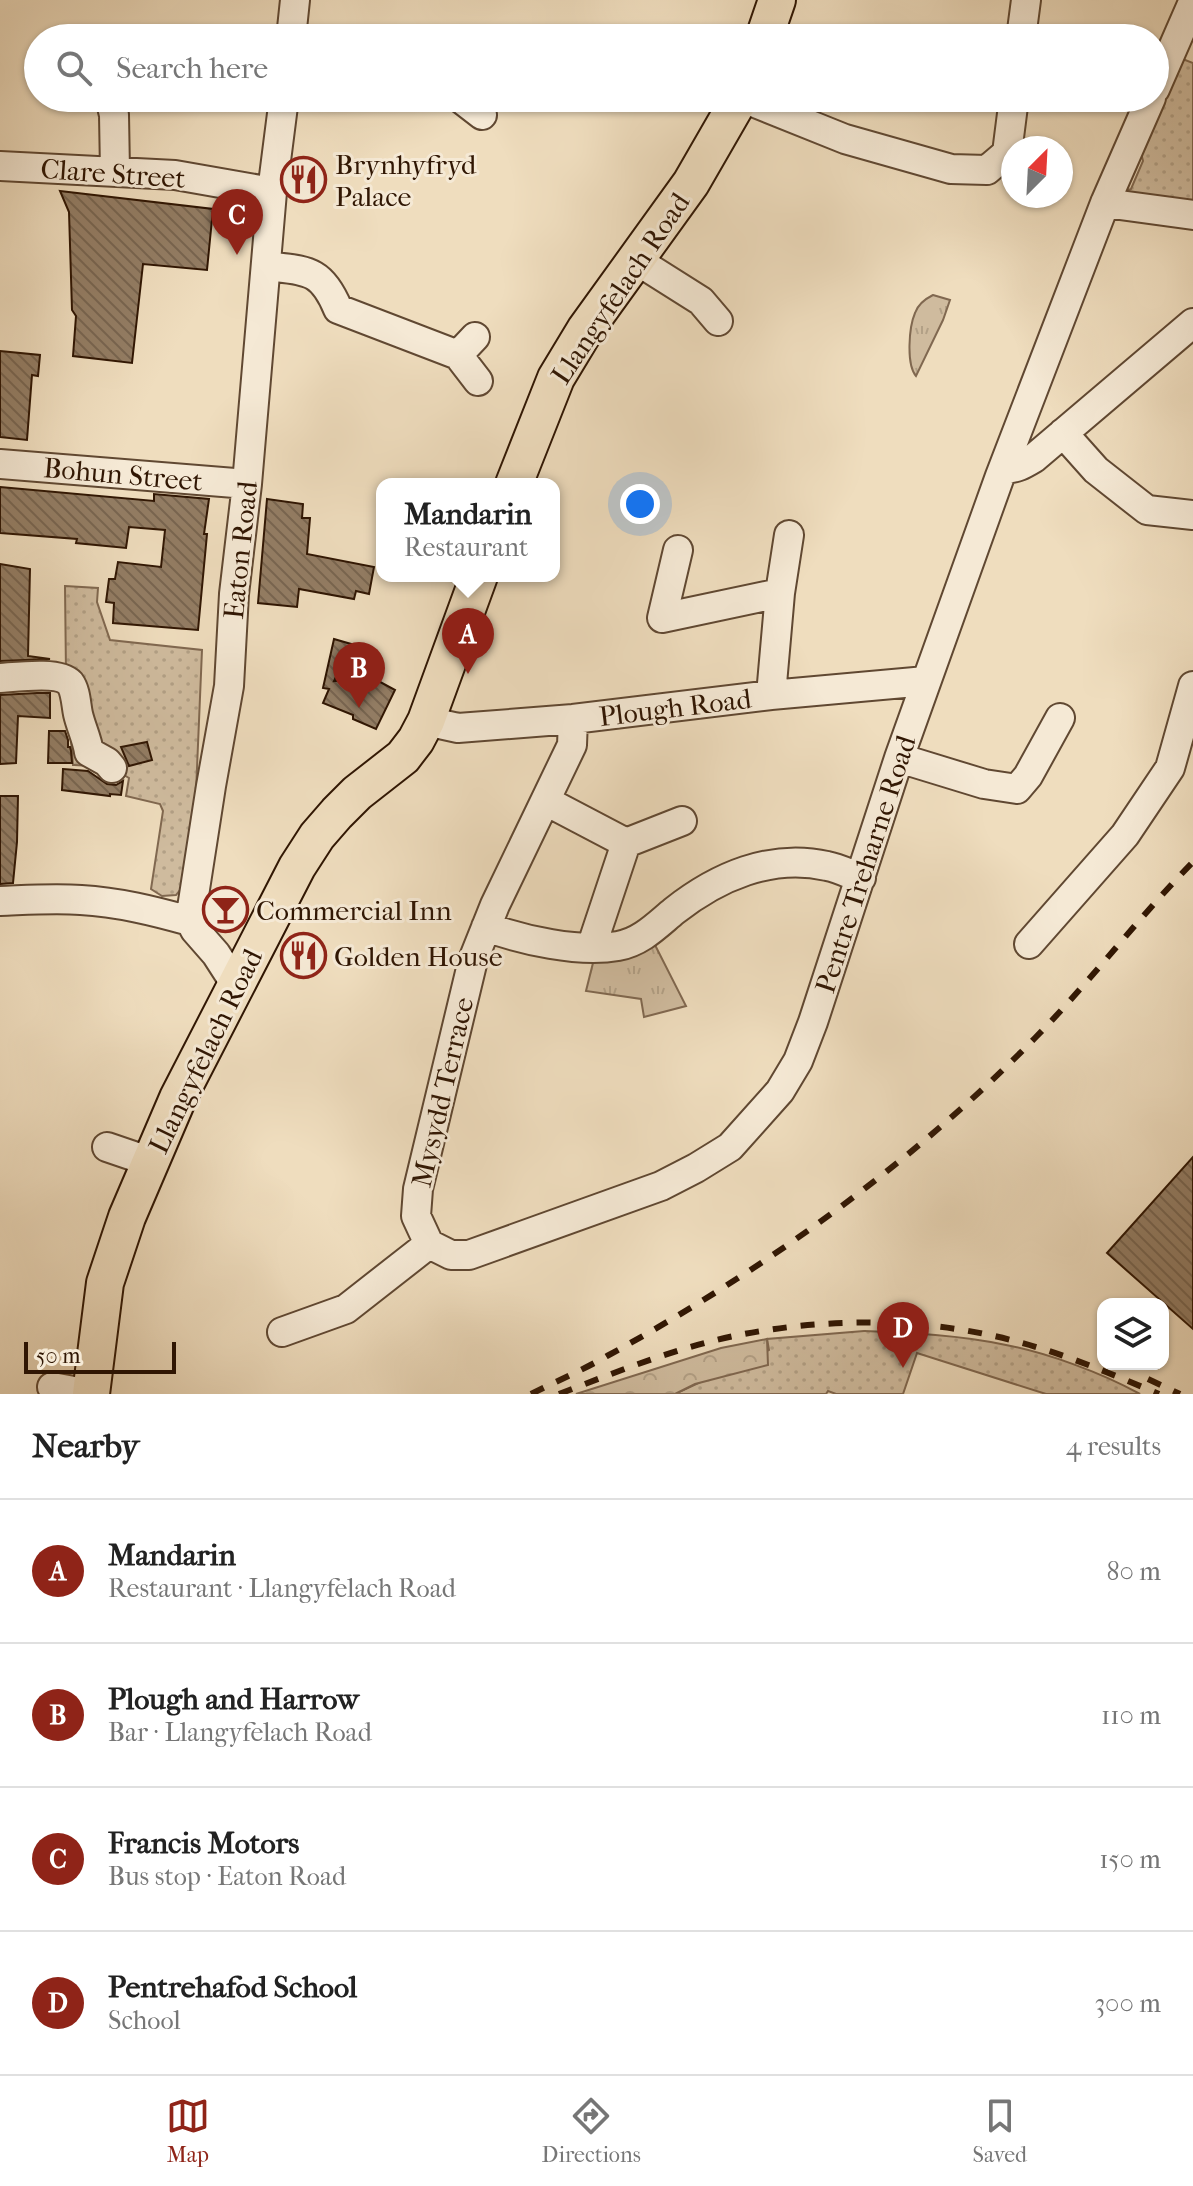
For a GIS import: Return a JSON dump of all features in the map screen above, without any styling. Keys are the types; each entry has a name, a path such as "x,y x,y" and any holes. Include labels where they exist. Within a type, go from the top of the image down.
{"main road":[{"path":"769,24 777,0"},
{"name":"Llangyfelach Road","path":"516,478 556,378 585,330 691,183 734,112"},
{"name":"Llangyfelach Road","path":"90,1394 105,1283 127,1217 178,1098 297,867 317,836 357,793 403,757 416,740 426,721 477,582"}],"street":[{"path":"292,24 295,0"},
{"path":"1023,24 1026,0"},
{"path":"1169,57 1193,2"},
{"path":"113,112 115,171"},
{"name":"Eaton Road","path":"190,921 229,686 234,594 282,112"},
{"path":"777,112 845,139 951,169 987,170 1007,153 1012,112"},
{"name":"Pentre Treharne Road","path":"429,1244 451,1255 469,1255 661,1186 730,1147 780,1091 798,1061 813,1022 899,758 1003,469 1105,203 1145,112"},
{"name":"Clare Street","path":"0,166 175,175 272,192"},
{"path":"1105,203 1193,215"},
{"path":"636,260 701,301 718,321"},
{"path":"266,266 306,271 330,291 338,309 466,346 478,381"},
{"path":"1003,469 1020,466 1034,458 1193,323"},
{"path":"1063,433 1096,470 1147,510 1193,515"},
{"name":"Bohun Street","path":"0,464 247,484"},
{"path":"771,695 780,593 789,535"},
{"path":"678,550 662,618 780,593"},
{"path":"0,678 56,676 69,682 89,752 112,768"},
{"name":"Plough Road","path":"426,721 458,728 573,719 771,695 926,681"},
{"path":"1029,944 1125,835 1170,768 1193,686"},
{"path":"899,758 984,784 1017,789 1028,776 1060,718"},
{"name":"Mysydd Terrace","path":"429,1244 416,1216 418,1189 473,960 572,745 573,719"},
{"path":"546,801 626,843 682,821"},
{"path":"594,947 626,843"},
{"path":"486,927 546,942 619,946 650,932 707,887 757,866 815,864 861,878"},
{"path":"0,901 101,901 145,908 190,921 236,985"},
{"path":"107,1147 151,1162"},
{"path":"282,1332 349,1318 429,1244"},
{"path":"52,1387 90,1394"}],"green space":[{"path":"1180,58 1193,63 1193,209 1116,195 1131,189 1143,161 1140,149 1156,112 1169,112 1169,83"},
{"path":"933,295 950,300 916,376 910,354 911,327 918,307"},
{"path":"65,586 98,588 97,602 110,640 202,650 196,792 184,885 176,895 162,896 151,889 163,811 160,804 126,796 129,778 123,774 73,765 66,674"},
{"path":"655,945 686,1006 644,1017 641,999 586,991 594,959 639,952"},
{"path":"864,1331 953,1337 1022,1349 1074,1365 1140,1394 1046,1394 917,1353 903,1394 836,1394 828,1391 826,1394 675,1394 769,1350 767,1339"},
{"path":"767,1339 768,1365 695,1384 675,1394 576,1394 721,1348"}],"building":[{"path":"60,191 213,209 207,270 143,264 132,363 73,356 76,316 72,310 69,212"},
{"path":"0,351 40,355 38,376 32,375 27,440 0,437"},
{"path":"0,487 154,501 154,494 209,499 198,630 113,623 114,603 106,602 109,579 115,579 118,562 161,567 165,530 129,527 126,548 76,543 77,539 0,533"},
{"path":"267,499 303,504 302,518 310,518 307,554 374,567 369,594 356,591 354,599 299,589 297,607 258,603"},
{"path":"0,564 30,569 28,656 50,659 0,661"},
{"path":"334,639 351,644 334,681 373,678 395,690 376,729 353,719 353,715 323,703 329,689 323,688"},
{"path":"50,693 50,718 18,716 16,763 0,764 0,695"},
{"path":"49,731 65,731 72,763 48,763"},
{"path":"147,742 152,760 129,766 121,747"},
{"path":"63,769 88,771 107,784 116,785 123,781 121,795 62,790"},
{"path":"0,796 18,796 13,883 0,884"},
{"path":"1193,1157 1193,1329 1169,1308 1169,1298 1158,1298 1107,1253"}],"railway":[{"path":"531,1394 598,1361 722,1289 833,1213 886,1172 938,1129 1035,1038 1193,862"},
{"path":"559,1394 650,1360 720,1339 778,1328 848,1323 919,1325 988,1335 1075,1360 1159,1394"},
{"path":"1148,1379 1180,1394"}],"place":[{"name":"Brynhyfryd Palace","path":"304,180"},
{"name":"Francis Motors","path":"237,255"},
{"name":"Mandarin","path":"468,674"},
{"name":"Plough and Harrow","path":"359,708"},
{"name":"Commercial Inn","path":"225,910"},
{"name":"Golden House","path":"303,956"},
{"name":"Pentrehafod School","path":"903,1368"}]}
